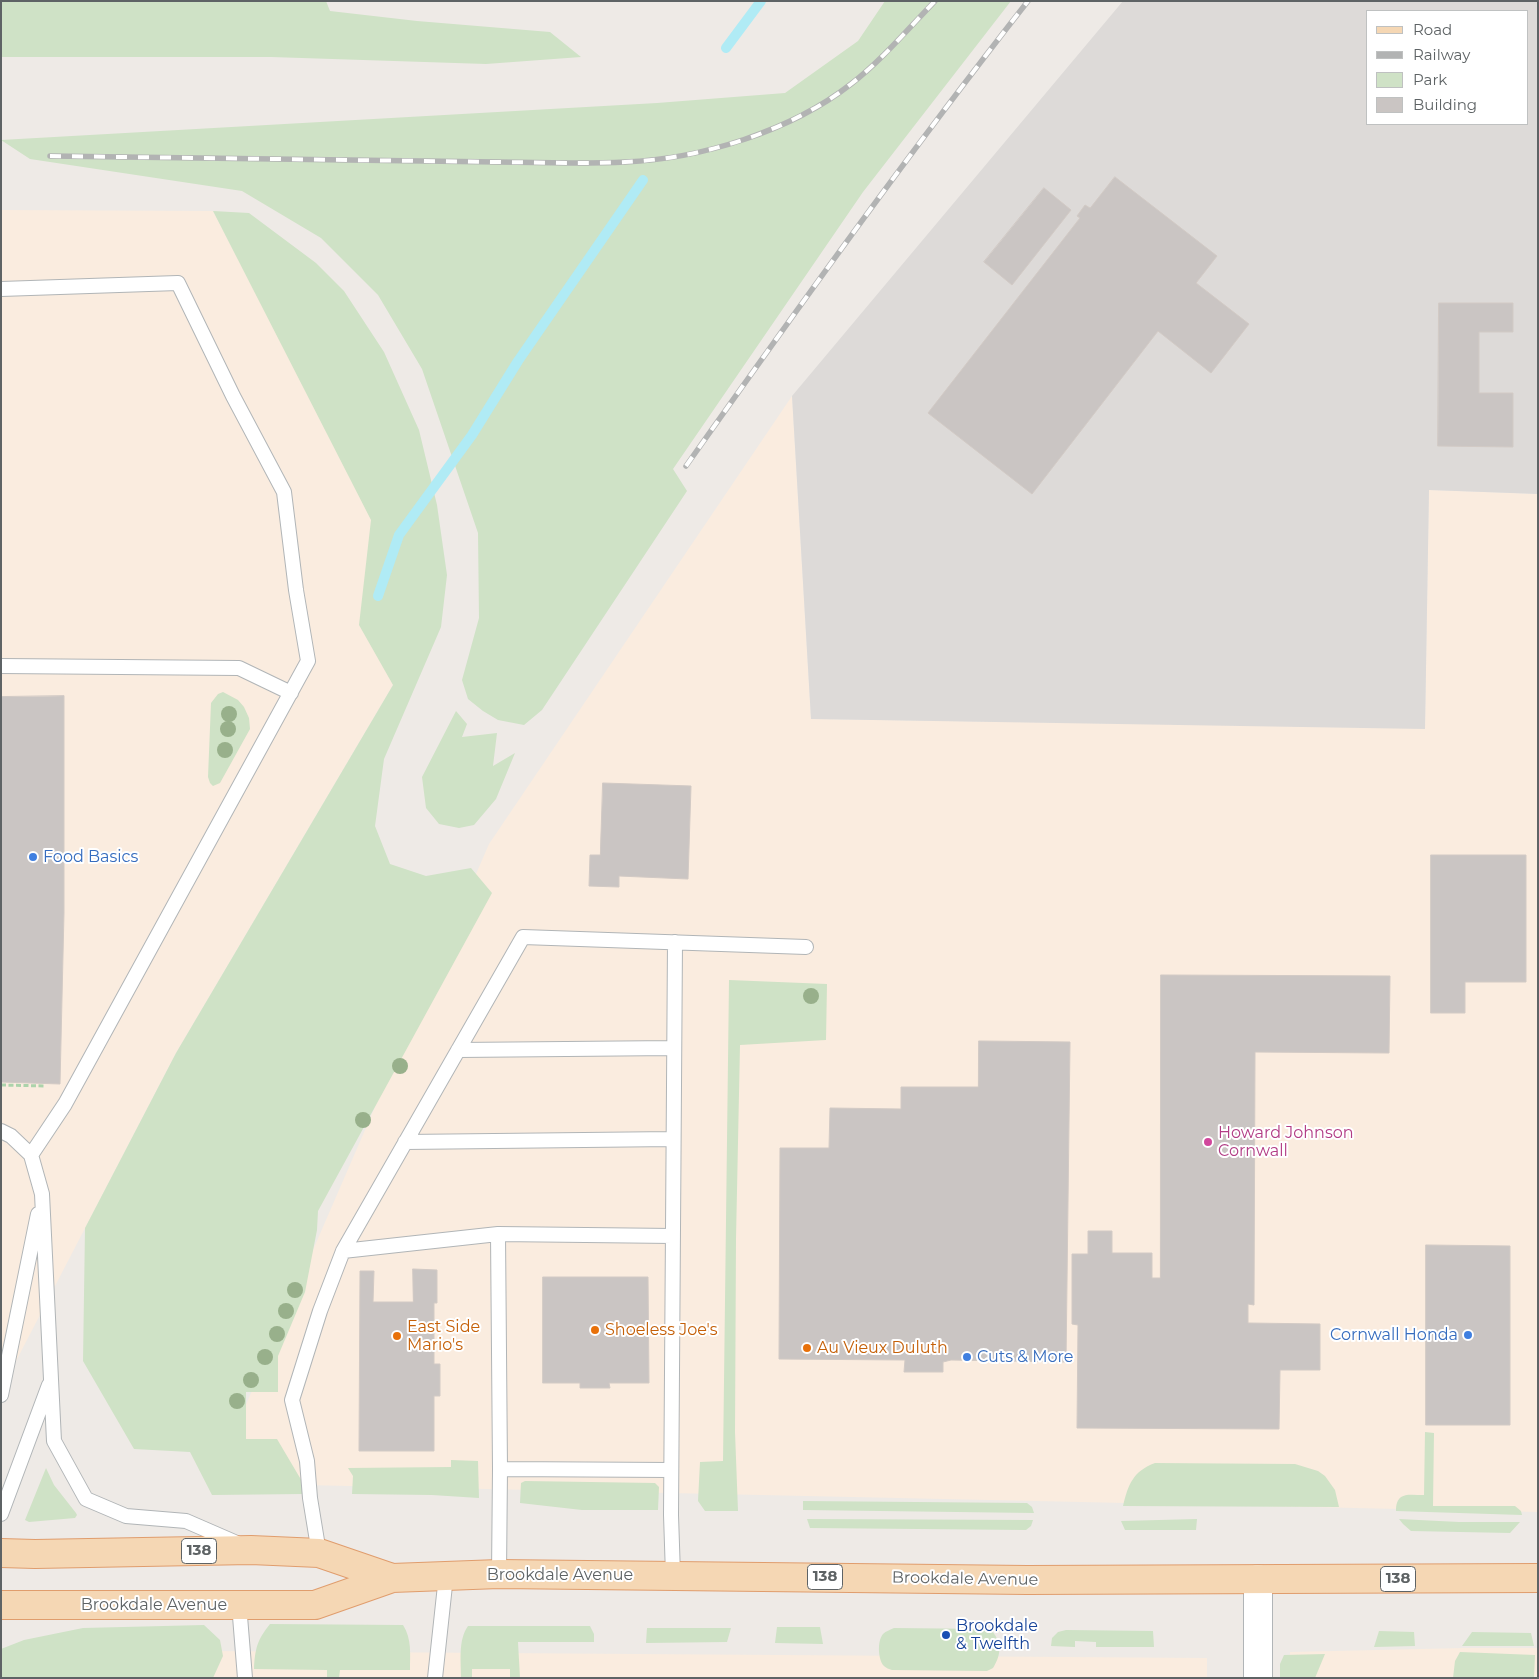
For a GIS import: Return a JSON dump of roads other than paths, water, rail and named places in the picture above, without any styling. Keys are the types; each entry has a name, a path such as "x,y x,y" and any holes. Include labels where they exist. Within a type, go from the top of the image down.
{"main road":[{"name":"Brookdale Avenue","path":"1,1553 251,1550 319,1553 392,1578"},
{"name":"Brookdale Avenue","path":"14,1605 315,1605 392,1578 499,1574 1190,1581 1538,1578"}],"street":[{"path":"1258,1579 1258,1678"}],"lane":[{"path":"1,289 178,283 233,396 284,492 296,590 308,661 65,1104 31,1155"},
{"path":"1,666 239,668 291,693"},
{"path":"319,1553 310,1498 308,1461 292,1400 320,1311 343,1251 523,937 806,947"},
{"path":"673,1575 671,1470 675,942"},
{"path":"458,1050 674,1048"},
{"path":"1,1131 11,1136 31,1155 42,1194 54,1441 86,1500 126,1516 186,1521 251,1550"},
{"path":"405,1142 673,1140"},
{"path":"1,1394 42,1194"},
{"path":"343,1251 498,1234 673,1236"},
{"path":"498,1234 499,1574"},
{"path":"1,1514 52,1377"},
{"path":"500,1469 671,1470"},
{"path":"434,1678 446,1576"},
{"path":"239,1604 245,1678"}],"waterway":[{"path":"726,48 761,1"},
{"path":"378,596 399,535 472,435 518,361 643,180"}],"railway":[{"path":"50,156 578,163 654,160 684,155 744,140 801,116 827,101 873,65 935,1"},
{"path":"686,466 854,232 1028,1"}],"place":[{"name":"Food Basics","path":"33,857"},
{"name":"Howard Johnson Cornwall","path":"1208,1142"},
{"name":"Shoeless Joe's","path":"595,1330"},
{"name":"Cornwall Honda","path":"1468,1335"},
{"name":"East Side Mario's","path":"397,1336"},
{"name":"Au Vieux Duluth","path":"807,1348"},
{"name":"Cuts & More","path":"967,1357"},
{"name":"Brookdale & Twelfth","path":"946,1635"}]}
